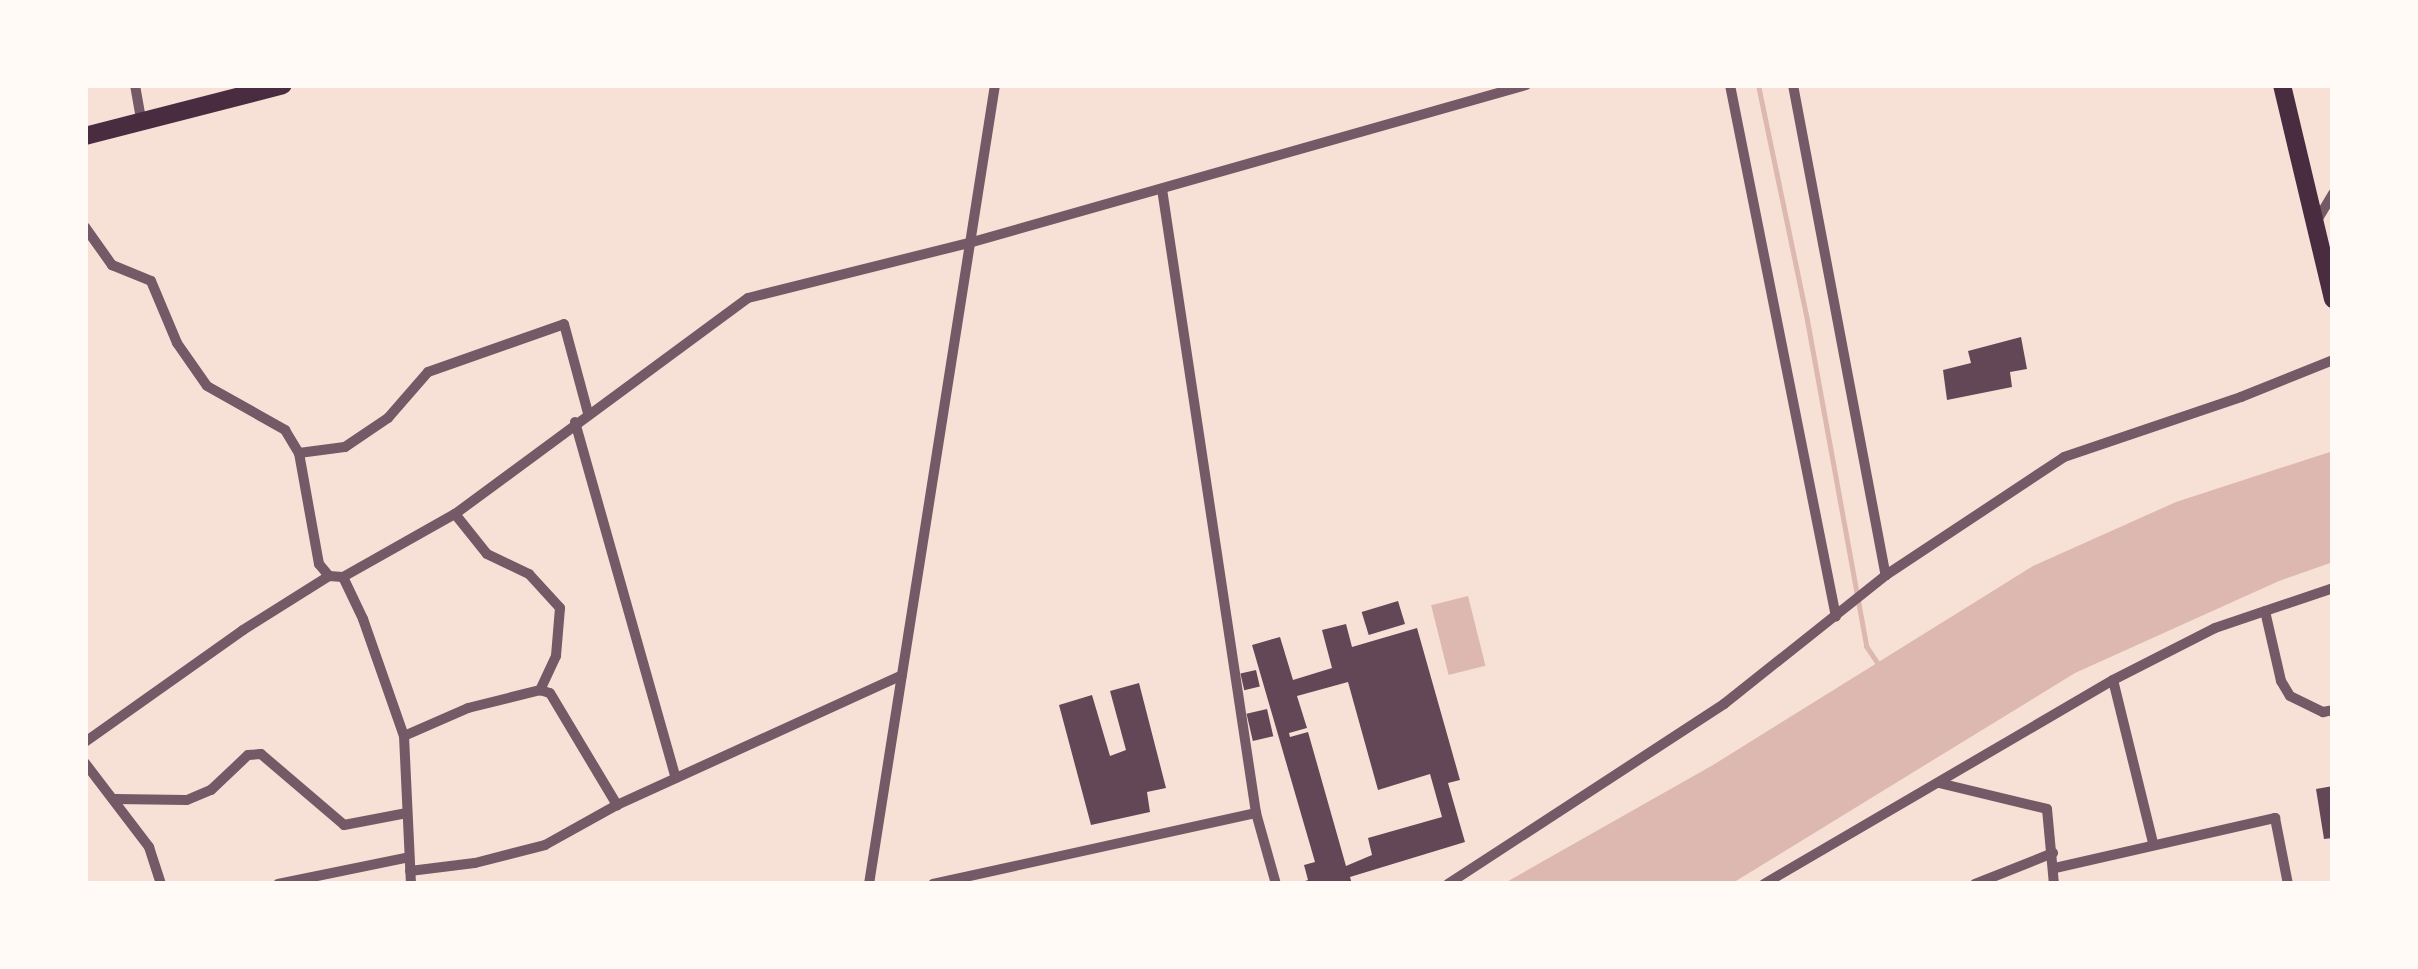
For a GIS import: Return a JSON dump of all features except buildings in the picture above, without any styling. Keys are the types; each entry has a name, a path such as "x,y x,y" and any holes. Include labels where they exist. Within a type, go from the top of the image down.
{"main road":[{"path":"85,136 283,85"},
{"path":"2282,85 2333,298"}],"street":[{"path":"135,85 142,123"},
{"path":"869,884 994,85"},
{"path":"85,742 242,630 329,576 343,577 455,514 748,298 970,243 1526,85"},
{"path":"1730,85 1836,617"},
{"path":"1793,85 1886,575"},
{"path":"1162,189 1256,813 1276,884"},
{"path":"2316,222 2333,194"},
{"path":"85,227 112,265 152,281 177,343 207,386 285,430 299,452 318,564 329,576"},
{"path":"299,452 344,447 388,418 428,372 564,324 588,413"},
{"path":"1448,884 1724,704 1886,575 2064,457 2241,397 2333,360"},
{"path":"575,422 676,778"},
{"path":"455,514 488,554 529,574 560,608 556,656 540,690"},
{"path":"343,577 364,620 404,736 411,884"},
{"path":"1764,884 2112,680 2216,628 2333,588"},
{"path":"2265,611 2281,681 2290,696 2323,712 2333,710"},
{"path":"410,871 475,863 545,844 617,805 902,675"},
{"path":"2112,680 2153,843"},
{"path":"404,736 468,708 540,690 550,693 617,805"},
{"path":"115,798 187,800 212,790 248,755 260,754 344,826 407,813"},
{"path":"85,763 149,848 161,884"},
{"path":"1938,783 2046,808 2054,884"},
{"path":"933,884 1256,813"},
{"path":"2055,868 2275,818 2288,884"},
{"path":"1975,884 2053,854"},
{"path":"278,884 410,857"}],"shaded area":[{"path":"2333,451 2333,562 2279,581 2075,673 1731,884 1503,884 1713,765 2033,566 2176,502"},
{"path":"1468,596 1485,666 1449,675 1431,605"}],"waterway":[{"path":"1758,85 1807,320 1866,646 1881,668"}]}
